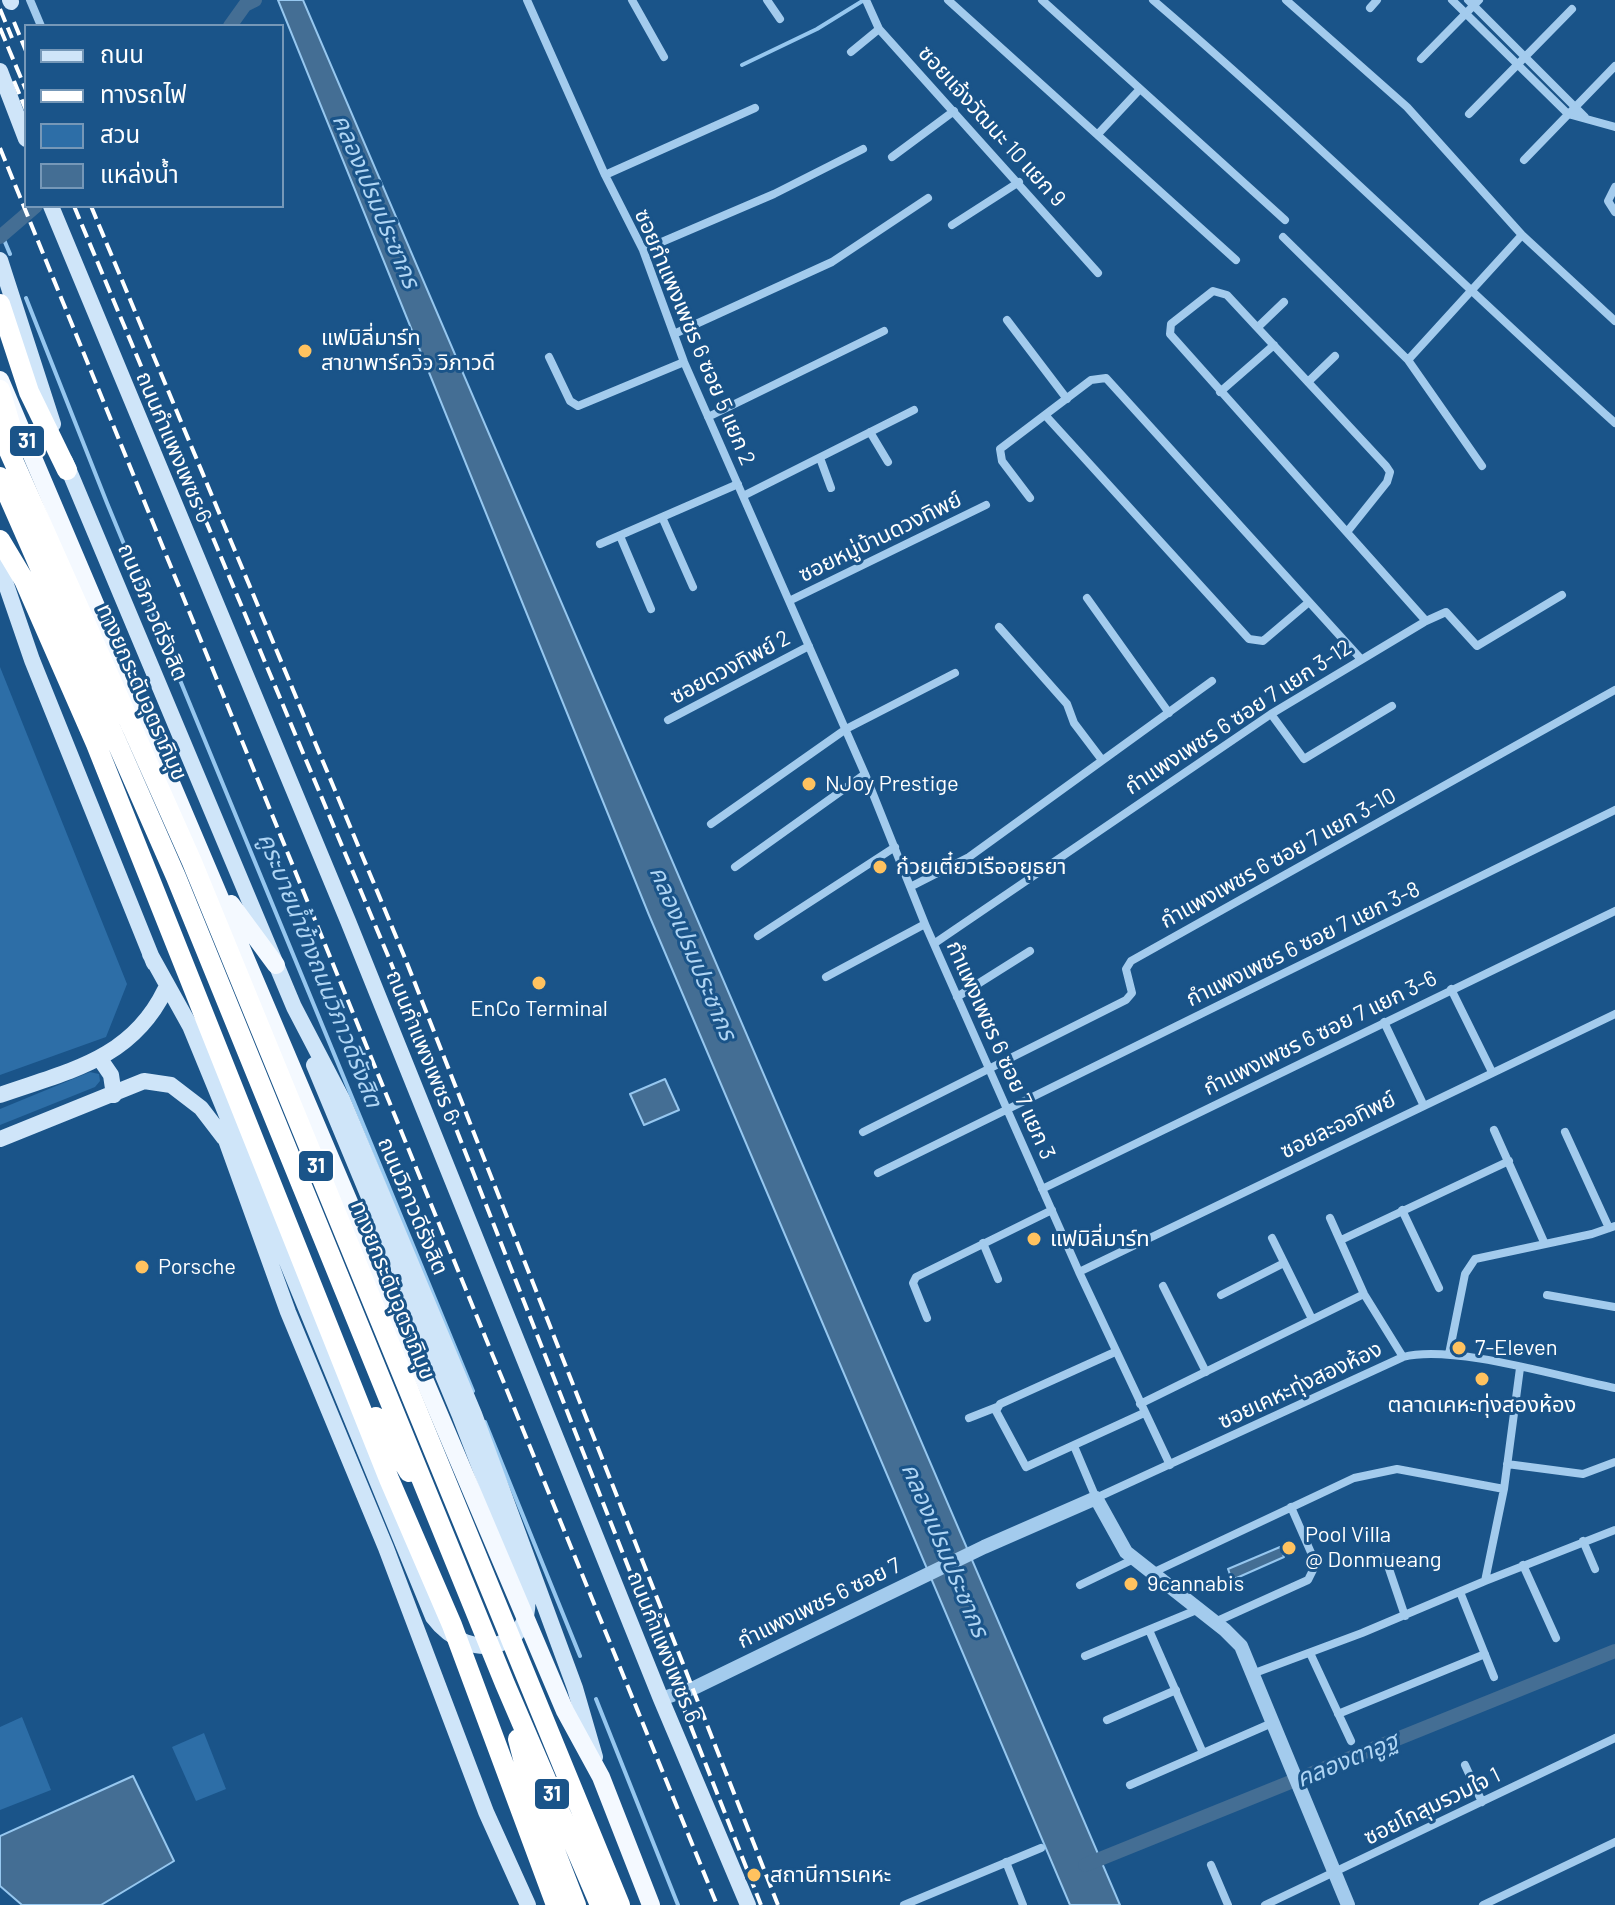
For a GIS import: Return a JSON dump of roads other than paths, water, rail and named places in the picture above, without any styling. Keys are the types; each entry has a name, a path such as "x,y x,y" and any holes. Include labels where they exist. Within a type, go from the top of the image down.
{"highway":[{"path":"0,304 29,392 67,470"},
{"name":"ถนนวิภาวดีรังสิต","path":"0,380 565,1711 601,1777 651,1905"},
{"path":"0,390 39,525"},
{"name":"ทางยกระดับอุตราภิมุข","path":"0,431 39,525 192,862 620,1905"},
{"name":"31","path":"0,471 523,1744 599,1905"},
{"name":"ทางยกระดับอุตราภิมุข","path":"0,477 176,877 505,1684 599,1905"},
{"path":"0,540 24,580 96,744 452,1625 556,1905"},
{"path":"213,879 276,965"},
{"path":"347,1369 417,1485"},
{"name":"ทางยกระดับอุตราภิมุข","path":"505,1684 530,1786 576,1905"}],"main road":[{"path":"0,71 24,134"},
{"name":"ถนนกำแพงเพชร 6","path":"53,213 371,978 661,1699 748,1905"},
{"name":"ถนนวิภาวดีรังสิต","path":"0,260 67,470 294,1007 342,1099 474,1414 575,1688 601,1777"},
{"path":"0,567 32,660 227,1143 288,1312 375,1520 486,1812 528,1905"},
{"path":"150,954 190,1026 433,1617 444,1631 464,1643 484,1648 504,1643 520,1629 528,1615 529,1599 429,1343 313,1063 294,1007"},
{"path":"0,1095 100,1059 134,1035 153,1015 165,990"},
{"path":"100,1059 111,1075 114,1095"},
{"path":"0,1139 144,1081 171,1085 201,1108 227,1143"}],"street":[{"path":"30,0 40,24"},
{"name":"ซอยกำแพงเพชร 6 ซอย 5 แยก 2","path":"527,0 605,175 643,250 684,362 809,646"},
{"path":"632,0 664,57"},
{"path":"767,0 780,19"},
{"path":"867,3 880,0"},
{"path":"948,0 1099,133 1236,260"},
{"path":"1042,0 1285,220"},
{"path":"1153,0 1280,109 1470,292 1615,423"},
{"path":"1286,0 1407,107 1522,235 1615,321"},
{"path":"1370,8 1377,0"},
{"path":"1452,0 1568,114 1615,127"},
{"path":"1421,59 1474,2 1585,117"},
{"name":"ซอยแจ้งวัฒนะ 10 แยก 9","path":"867,3 879,29 1098,273"},
{"path":"1469,114 1572,9"},
{"path":"851,52 879,29"},
{"path":"1524,160 1615,66"},
{"path":"1099,133 1140,89"},
{"path":"605,175 755,108"},
{"path":"892,157 954,111"},
{"path":"643,250 774,194 863,149"},
{"path":"952,225 1019,182"},
{"path":"1615,187 1608,201 1615,212"},
{"path":"674,334 832,262 928,198"},
{"path":"1408,360 1522,235"},
{"path":"1283,237 1408,360 1482,466"},
{"path":"1347,532 1383,489 1390,472 1258,327 1227,295 1218,291 1171,324 1170,334 1426,621 1446,612 1477,646 1562,595"},
{"path":"1258,327 1284,302"},
{"path":"1007,320 1067,399"},
{"path":"708,417 884,331"},
{"path":"1220,392 1274,345"},
{"path":"1309,381 1335,356"},
{"path":"549,357 570,401 578,406 684,362"},
{"path":"1030,498 1002,461 1000,449 1097,378 1110,381 1360,658"},
{"path":"743,496 914,410"},
{"path":"1045,415 1249,639 1263,641 1309,602"},
{"path":"870,432 888,462"},
{"path":"820,458 831,488"},
{"path":"600,544 738,484"},
{"name":"ซอยหมู่บ้านดวงทิพย์","path":"789,601 986,505"},
{"path":"662,517 693,587"},
{"path":"620,536 651,609"},
{"path":"1087,598 1169,713"},
{"name":"กำแพงเพชร 6 ซอย 7 แยก 3-12","path":"935,943 1271,714 1426,621"},
{"path":"999,627 1067,704 1074,723 1102,760"},
{"name":"ซอยดวงทิพย์ 2","path":"668,720 809,646"},
{"name":"กำแพงเพชร 6 ซอย 7 แยก 3","path":"809,646 957,997 1115,1352 1170,1465"},
{"path":"711,824 846,729 955,673"},
{"path":"912,886 969,857 1212,681"},
{"name":"กำแพงเพชร 6 ซอย 7 แยก 3-10","path":"989,1069 1130,997 1126,969 1131,961 1615,690"},
{"path":"1271,714 1304,759 1392,706"},
{"path":"735,867 865,774"},
{"name":"กำแพงเพชร 6 ซอย 7 แยก 3-8","path":"878,1173 1615,810"},
{"path":"758,936 895,847"},
{"name":"กำแพงเพชร 6 ซอย 7 แยก 3-6","path":"1042,1189 1615,911"},
{"path":"826,977 925,924"},
{"path":"957,997 1030,951"},
{"path":"1451,989 1492,1072"},
{"name":"ซอยละออทิพย์","path":"1079,1272 1615,1014"},
{"path":"1384,1022 1423,1104"},
{"path":"863,1132 989,1069"},
{"path":"1494,1130 1544,1242"},
{"path":"1565,1132 1612,1227 1592,1234 1487,1255 1469,1264 1449,1354 1615,1388"},
{"path":"1341,1240 1509,1161"},
{"path":"927,1318 913,1283 916,1277 1052,1210"},
{"path":"1402,1210 1439,1288"},
{"path":"1330,1218 1364,1294 1403,1357"},
{"path":"1272,1238 1312,1319"},
{"path":"983,1243 998,1279"},
{"path":"1221,1295 1284,1263"},
{"path":"1163,1286 1206,1372"},
{"path":"997,1407 1020,1461 1026,1467 1074,1446 1206,1372 1364,1294"},
{"path":"1547,1295 1615,1307"},
{"path":"969,1418 1115,1352"},
{"name":"ซอยเคหะทุ่งสองห้อง","path":"1170,1465 1403,1357 1420,1353 1449,1354"},
{"path":"1485,1581 1504,1489 1520,1368"},
{"path":"1074,1446 1096,1498 1122,1546 1241,1646 1348,1905"},
{"path":"1507,1464 1583,1474 1615,1462"},
{"name":"กำแพงเพชร 6 ซอย 7","path":"661,1699 696,1687 977,1551 1170,1465"},
{"path":"1152,1573 1354,1478 1383,1469 1504,1489"},
{"path":"1215,1622 1308,1580 1314,1574 1316,1564 1291,1507"},
{"path":"1252,1674 1405,1616 1523,1565 1615,1530"},
{"path":"1583,1541 1595,1569"},
{"path":"1385,1557 1405,1616"},
{"path":"1080,1585 1134,1559"},
{"path":"1523,1565 1556,1638"},
{"path":"1460,1592 1494,1677"},
{"path":"1085,1656 1199,1609"},
{"path":"1149,1630 1203,1753"},
{"path":"1310,1653 1351,1741"},
{"path":"1338,1714 1485,1654"},
{"path":"1107,1720 1176,1690"},
{"path":"1130,1785 1272,1723"},
{"name":"ซอยโกสุมรวมใจ 1","path":"1265,1905 1615,1738"},
{"path":"1465,1765 1482,1802"},
{"path":"1483,1905 1615,1842"},
{"path":"904,1905 1041,1848"},
{"path":"1006,1862 1023,1905"},
{"path":"1211,1865 1228,1905"}],"water":[{"name":"คลองเปรมประชากร","path":"278,0 303,0 1120,1905 1070,1905 649,915"},
{"path":"665,1079 679,1110 644,1125 630,1094"},
{"path":"1280,1547 1284,1557 1232,1580 1228,1569"},
{"path":"133,1776 174,1861 101,1905 22,1905 0,1886 0,1836"}],"waterway":[{"path":"231,24 245,5 255,0"},
{"path":"742,65 817,29 864,0"},
{"path":"0,237 34,208"},
{"name":"คูระบายน้ำข้างถนนวิภาวดีรังสิต","path":"2,235 10,254"},
{"name":"คูระบายน้ำข้างถนนวิภาวดีรังสิต","path":"26,298 107,503 473,1391"},
{"name":"คูระบายน้ำข้างถนนวิภาวดีรังสิต","path":"485,1422 580,1656"},
{"name":"คลองตาอูฐ","path":"1085,1865 1615,1651"},
{"name":"คูระบายน้ำข้างถนนวิภาวดีรังสิต","path":"596,1699 678,1905"}],"railway":[{"path":"0,9 12,38"},
{"path":"14,22 24,46"},
{"path":"0,28 24,85"},
{"path":"14,81 24,105"},
{"path":"0,148 24,207"},
{"path":"24,208 717,1905"},
{"path":"75,208 391,963 761,1905"},
{"path":"92,208 405,958 778,1905"}],"place":[{"name":"แฟมิลี่มาร์ท สาขาพาร์ควิว วิภาวดี","path":"305,351"},
{"name":"NJoy Prestige","path":"809,784"},
{"name":"ก๋วยเตี๋ยวเรืออยุธยา","path":"880,867"},
{"name":"EnCo Terminal","path":"539,983"},
{"name":"แฟมิลี่มาร์ท","path":"1034,1239"},
{"name":"Porsche","path":"142,1267"},
{"name":"7-Eleven","path":"1459,1348"},
{"name":"ตลาดเคหะทุ่งสองห้อง","path":"1482,1379"},
{"name":"Pool Villa @ Donmueang","path":"1289,1548"},
{"name":"9cannabis","path":"1131,1584"},
{"name":"สถานีการเคหะ","path":"754,1875"}]}
